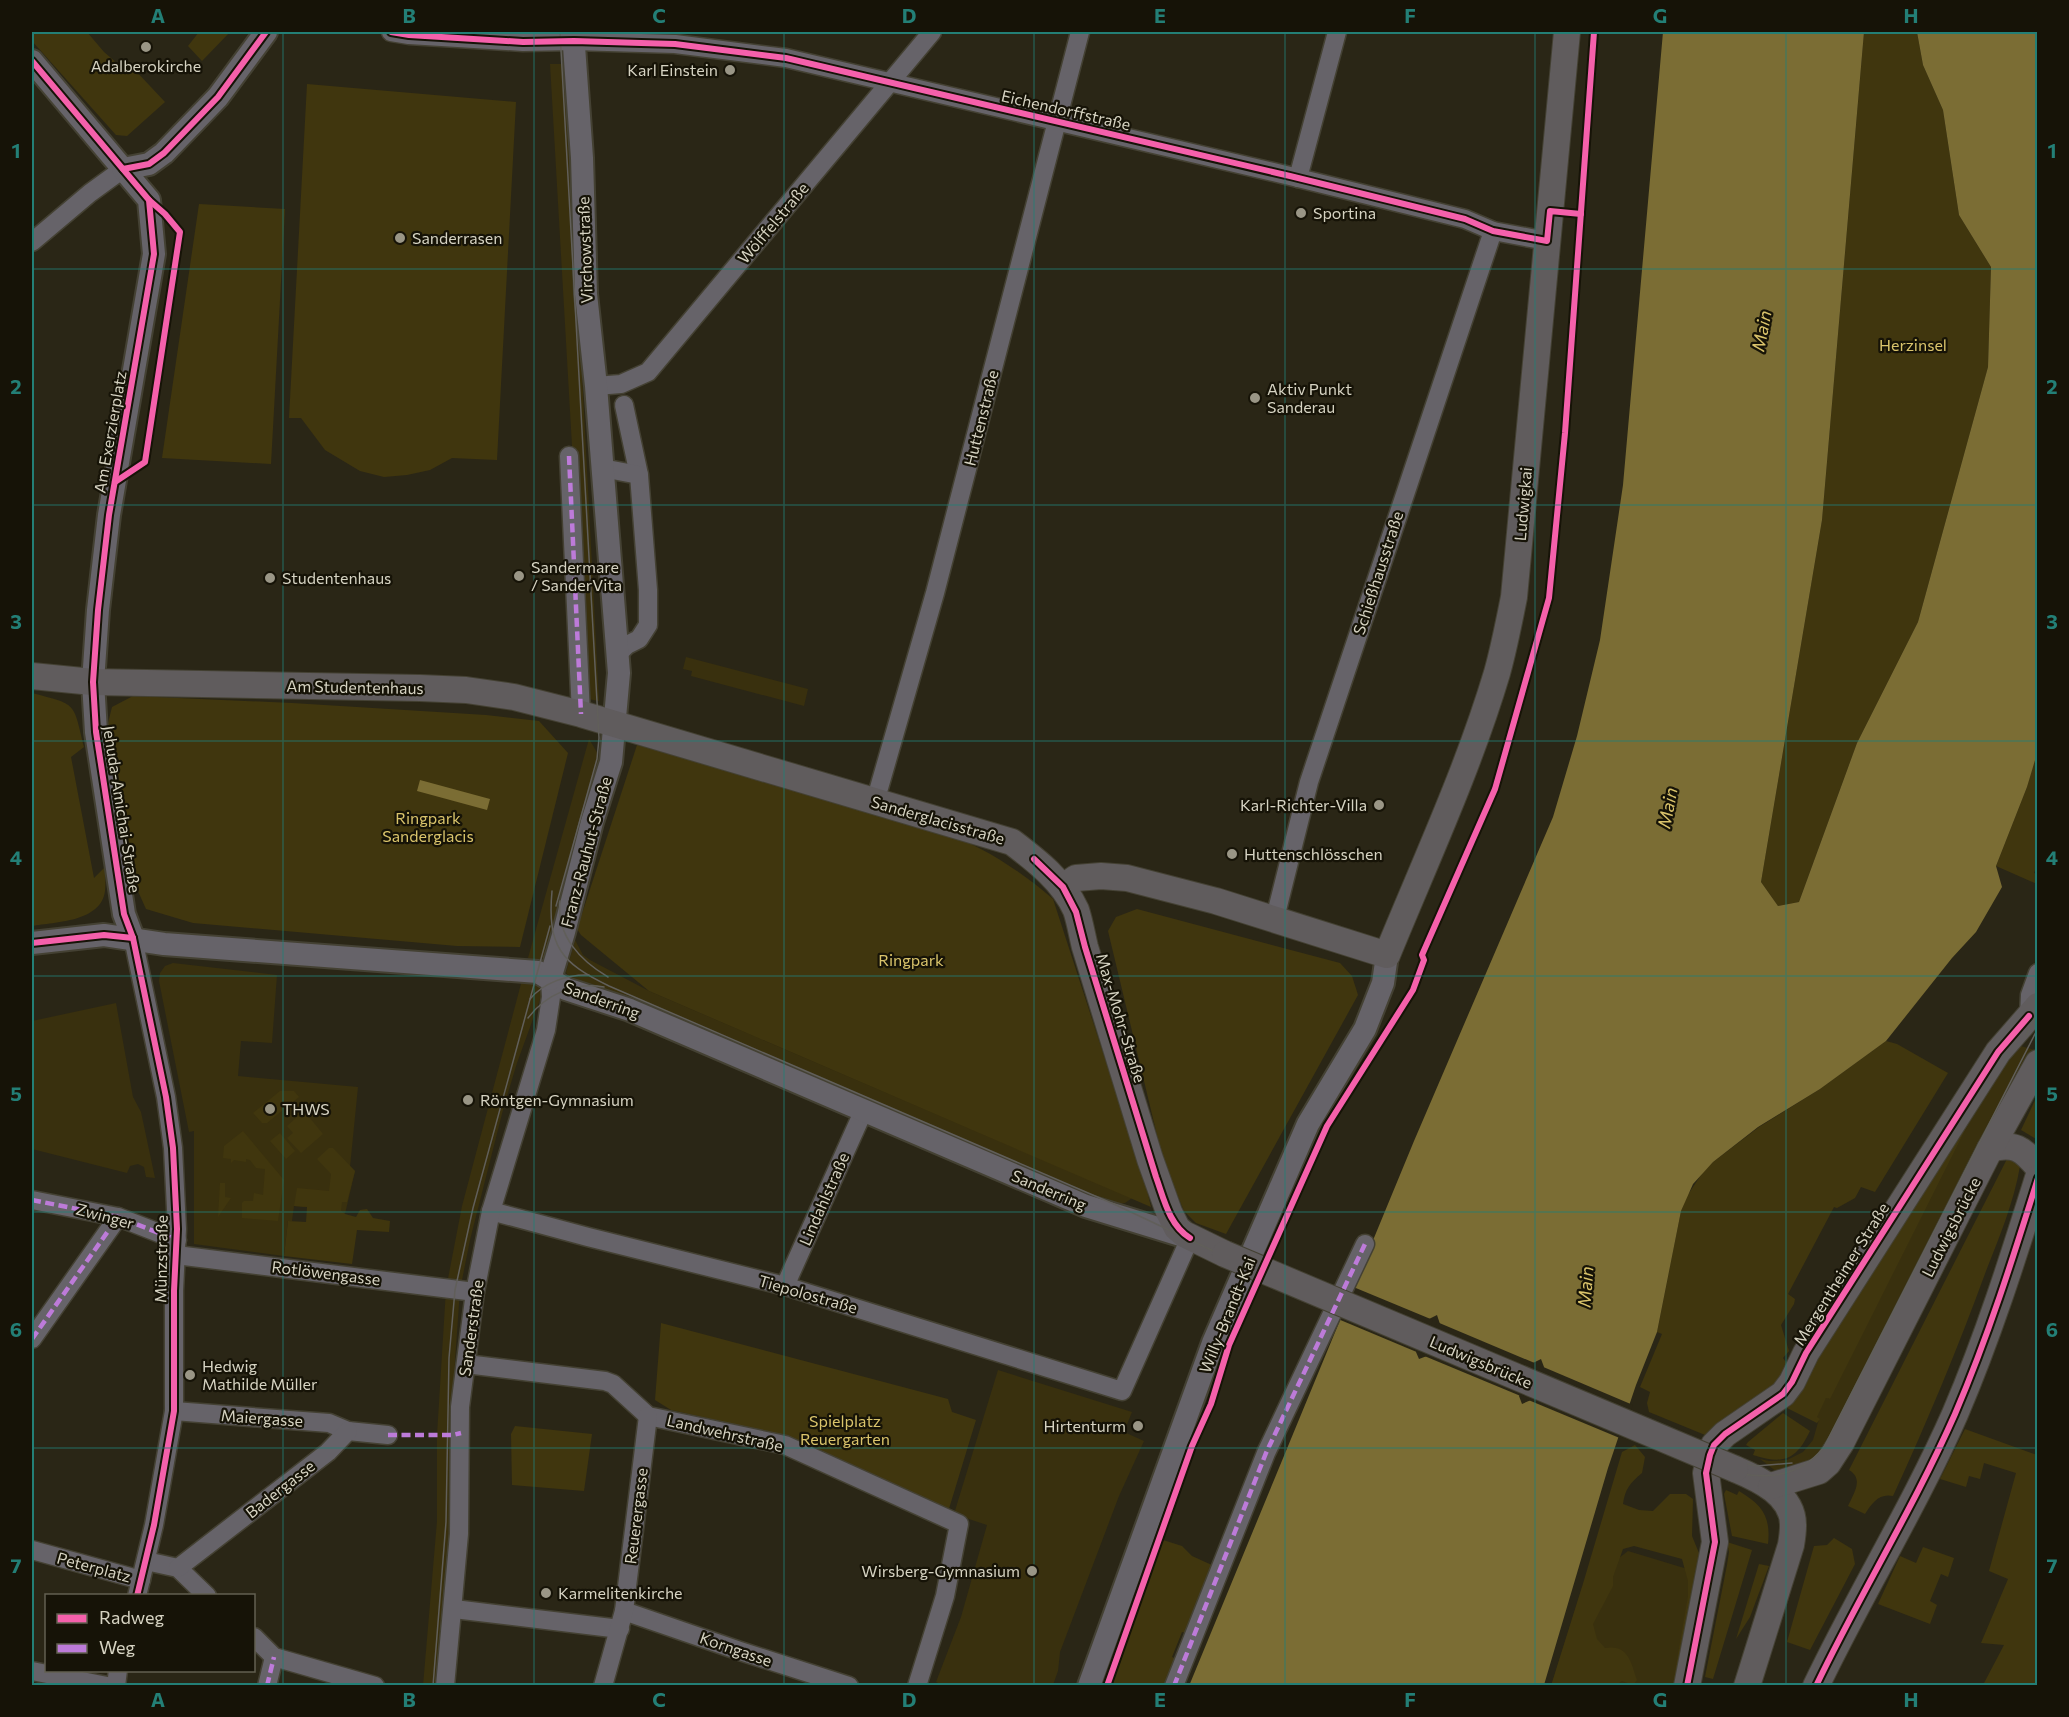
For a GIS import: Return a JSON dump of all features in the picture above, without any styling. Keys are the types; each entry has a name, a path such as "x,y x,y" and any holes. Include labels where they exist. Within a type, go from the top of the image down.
{"main road":[{"name":"Ludwigkai","path":"1387,955 1428,860 1474,743 1497,671 1514,597 1567,32"},
{"name":"Am Studentenhaus","path":"32,676 93,682 466,690 514,697 613,723"},
{"name":"Sanderglacisstraße","path":"613,723 1012,842 1034,859 1063,887"},
{"path":"1063,887 1076,879 1101,876 1127,878 1216,900 1387,955"},
{"name":"Max-Mohr-Straße","path":"1063,887 1076,912 1150,1159 1169,1212 1177,1228 1190,1238"},
{"name":"Mergentheimer Straße","path":"1687,1686 1715,1542 1706,1473 1714,1445 1725,1434 1771,1404 1792,1382 1806,1353 1991,1062 2035,1014"},
{"name":"Ludwigsbrücke","path":"1771,1486 1819,1471 1841,1443 1990,1149 2037,1063"},
{"path":"1990,1149 2001,1146 2019,1149 2037,1167"},
{"path":"1816,1686 1954,1414 2003,1290 2037,1178"},
{"name":"Ludwigsbrücke","path":"1190,1238 1771,1486 1790,1509 1794,1524 1791,1545 1747,1686"}],"street":[{"path":"32,242 90,193 123,169 149,164 164,153 218,97 266,32"},
{"name":"Eichendorffstraße","path":"391,32 523,42 574,36 675,44 786,58 1298,178 1465,219 1493,231 1547,241"},
{"name":"Wölffelstraße","path":"596,386 621,384 648,372 932,32"},
{"name":"Huttenstraße","path":"875,802 935,593 1080,32"},
{"path":"1298,178 1337,32"},
{"name":"Virchowstraße","path":"574,36 582,158 586,294 596,386 619,673 613,723"},
{"name":"Am Exerzierplatz","path":"32,61 148,200 154,254 109,515 98,610 93,682"},
{"name":"Schießhausstraße","path":"1275,918 1309,782 1493,231"},
{"path":"617,655 627,645 639,639 648,625 648,590 639,475 624,405"},
{"path":"569,456 581,714"},
{"path":"602,468 639,475"},
{"name":"Jehuda-Amichai-Straße","path":"93,682 96,732 124,914 133,939"},
{"name":"Franz-Rauhut-Straße","path":"550,979 592,822 611,762 613,723"},
{"name":"Sanderring","path":"32,943 104,934 172,945 538,972 576,993 630,1010 1086,1206 1190,1238"},
{"name":"Münzstraße","path":"133,939 166,1097 173,1148 176,1247 174,1411 154,1526 139,1588"},
{"name":"Willy-Brandt-Kai","path":"1089,1686 1214,1343 1308,1125 1365,1029 1383,983 1387,955"},
{"path":"2035,1014 2030,995 2037,973"},
{"name":"Sanderstraße","path":"445,1686 454,1609 459,1534 460,1407 475,1292 491,1211 546,1030 551,997 550,979"},
{"name":"Lindahlstraße","path":"784,1286 863,1112"},
{"name":"Zwinger","path":"32,1200 118,1217 176,1247"},
{"name":"Tiepolostraße","path":"491,1211 784,1286 1122,1391 1190,1238"},
{"path":"1136,1222 1169,1212"},
{"path":"32,1339 118,1217"},
{"path":"1174,1686 1266,1453 1365,1244"},
{"name":"Rotlöwengasse","path":"176,1247 475,1292"},
{"name":"Landwehrstraße","path":"465,1364 605,1381 613,1384 648,1416 785,1445 959,1524 945,1596 917,1686"},
{"name":"Maiergasse","path":"174,1411 329,1423 348,1431"},
{"name":"Reuerergasse","path":"603,1686 624,1611 648,1416"},
{"path":"348,1431 388,1435"},
{"name":"Badergasse","path":"178,1568 328,1452 348,1431"},
{"name":"Peterplatz","path":"32,1550 139,1588"},
{"path":"146,1561 178,1568 205,1594"},
{"path":"454,1609 620,1629"},
{"name":"Korngasse","path":"624,1611 849,1686"},
{"path":"255,1638 274,1657 375,1686"},
{"path":"267,1686 274,1657"},
{"path":"32,1671 107,1686"}],"shaded area":[{"path":"550,64 566,64 599,701 588,699 584,654"},
{"path":"686,657 808,689 804,706 691,676 692,671 683,669"},
{"path":"589,739 598,754 599,769 547,956 533,960 528,958"},
{"path":"575,940 583,955 590,960 649,991 1132,1198 1125,1203 1112,1205 569,979 566,972"},
{"name":"THWS","path":"173,963 277,975 272,1043 241,1041 238,1076 358,1087 350,1167 355,1171 345,1214 341,1210 294,1206 292,1221 288,1221 284,1256 194,1244 194,1131 189,1132 159,981 160,973 165,966"},
{"path":"522,980 538,985 541,997 504,1106 470,1240 460,1290 455,1361 451,1521 439,1685 423,1686 437,1521 437,1435 446,1289 462,1206"},
{"path":"116,1003 133,1097 141,1112 155,1178 146,1177 144,1167 138,1164 130,1166 127,1173 32,1149 32,1021"},
{"path":"2017,1045 2035,1050 1826,1454 1781,1475 1760,1459 1787,1460 1803,1452 1813,1440 1819,1419 1816,1417 1826,1397 1829,1399 1999,1063"},
{"name":"Wirsberg-Gymnasium","path":"998,1370 1132,1412 1124,1432 1144,1441 1119,1496 1060,1652 1058,1671 1053,1685 944,1686 936,1682 961,1617 987,1525 954,1514"},
{"path":"1628,1551 1694,1571 1678,1685 1551,1686 1582,1587"}],"green space":[{"path":"32,32 87,32 118,64 134,69 165,102 127,136 116,135 32,41"},
{"path":"199,32 230,32 202,61 188,46"},
{"name":"Herzinsel","path":"1864,32 1917,32 1923,65 1943,110 1959,215 1991,267 1988,367 1918,622 1857,743 1799,902 1778,906 1761,882 1822,520"},
{"path":"307,84 516,102 497,460 452,458 430,470 384,477 360,471 325,450 301,418 289,418"},
{"path":"199,204 285,209 271,464 162,458"},
{"path":"32,693 65,703 71,707 78,721 84,747 71,757 94,878 105,867 105,891 102,901 86,915 76,919 32,926"},
{"name":"Ringpark Sanderglacis","path":"133,696 292,703 486,715 539,721 568,753 520,947 457,946 193,923 146,909 133,880 105,735 112,707"},
{"name":"Ringpark","path":"637,745 937,829 998,859 1026,877 1053,899 1145,1182 1151,1207 649,991 581,935 577,929"},
{"path":"2037,750 2038,862 2034,873 2037,874 2037,884 1996,866 2027,787"},
{"path":"1137,909 1340,963 1352,976 1358,995 1226,1234 1196,1223 1184,1211 1163,1160 1108,931 1116,917"},
{"path":"1886,1041 1897,1044 1948,1073 1875,1192 1861,1187 1855,1198 1837,1208 1834,1207 1788,1294 1795,1299 1781,1325 1789,1351 1783,1358 1793,1372 1710,1437 1649,1412 1647,1403 1650,1392 1640,1387 1662,1334 1657,1332 1681,1211 1687,1196 1703,1172 1713,1162 1759,1127 1820,1089"},
{"path":"1999,1063 1830,1399 1826,1398 1817,1417 1820,1419 1817,1423 1785,1407"},
{"path":"280,1091 294,1091 299,1097 267,1123 262,1123 253,1113"},
{"path":"2037,1096 2038,1135 2036,1139 2021,1130"},
{"path":"304,1111 323,1134 301,1153 287,1138 293,1133 287,1126"},
{"path":"243,1131 284,1180 278,1221 242,1218 242,1203 253,1201 254,1193 263,1195 265,1169 256,1168 250,1160 246,1159 246,1162 234,1160 231,1163 231,1159 223,1158 224,1146"},
{"path":"280,1133 295,1151 286,1159 270,1141"},
{"path":"329,1148 333,1148 355,1171 347,1202 342,1202 341,1210 345,1214 356,1217 360,1210 367,1209 373,1218 390,1221 389,1232 357,1230 352,1264 284,1256 288,1221 306,1222 307,1207 294,1206 297,1188 329,1191 331,1174 317,1159"},
{"path":"2008,1157 2020,1166 2014,1193 1953,1357 1893,1496 1880,1497 1865,1514 1848,1506 1857,1482 1854,1474 1849,1470"},
{"path":"220,1183 225,1183 225,1197 231,1198 218,1217"},
{"name":"Spielplatz Reuergarten","path":"661,1323 948,1399 952,1412 976,1420 948,1512 812,1446 768,1432 671,1410 655,1400"},
{"path":"1783,1413 1810,1431 1800,1448 1788,1458 1773,1460 1753,1455 1755,1450 1746,1445 1748,1442"},
{"path":"515,1426 592,1434 584,1491 512,1485 511,1434"},
{"path":"1965,1429 2037,1455 2037,1685 1983,1685 2004,1645 1981,1643 2008,1579 1989,1571 2016,1473 1984,1463 1980,1479 1969,1476 1966,1487 1940,1479"},
{"path":"1635,1445 1645,1457 1642,1473 1629,1487 1623,1504 1639,1510 1653,1511 1670,1494 1686,1494 1693,1499 1692,1536 1701,1558 1678,1685 1673,1683 1688,1596 1688,1581 1682,1559 1634,1546 1623,1549 1613,1577 1613,1586 1593,1624 1597,1639 1605,1648 1613,1647 1624,1652 1633,1667 1637,1680 1633,1685 1622,1681 1616,1685 1551,1686 1622,1452"},
{"path":"1726,1490 1737,1495 1739,1491 1754,1501 1763,1512 1768,1526 1768,1544 1732,1536 1724,1494"},
{"path":"1834,1538 1852,1549 1855,1564 1810,1650 1787,1642 1814,1546 1827,1545"},
{"path":"1163,1540 1182,1546 1192,1556 1214,1566 1189,1634 1182,1632 1172,1657 1179,1660 1168,1685 1112,1686"},
{"path":"1727,1542 1752,1550 1713,1679 1705,1677 1727,1565 1729,1552"},
{"path":"1923,1547 1954,1558 1948,1577 1941,1574 1930,1601 1937,1605 1930,1624 1878,1604 1900,1556 1916,1563"},
{"path":"1759,1564 1769,1566 1750,1617 1736,1639"}],"water":[{"name":"Main","path":"1663,32 1864,32 1822,520 1761,882 1778,906 1799,902 1857,743 1918,622 1988,367 1991,267 1959,215 1943,110 1923,65 1917,32 2037,32 2038,750 2027,787 1996,866 2002,887 1976,932 1952,958 1886,1041 1820,1089 1758,1127 1713,1162 1693,1184 1681,1211 1657,1332 1608,1468 1544,1685 1189,1686 1414,1141 1553,817 1577,736 1600,640 1623,485","holes":["1437,1315 1440,1324 1427,1356 1419,1359 1416,1352 1429,1319","1541,1359 1544,1367 1531,1400 1522,1404 1519,1396 1533,1363"]},
{"path":"420,780 490,799 487,810 417,791"}],"pier":[{"path":"1351,1286 1433,1320 1419,1353 1338,1319"},
{"path":"1437,1322 1537,1364 1523,1397 1422,1355"},
{"path":"1541,1366 1633,1405 1622,1439 1526,1399"}],"tram line":[{"path":"556,906 597,759 599,738 560,32"},
{"path":"552,891 552,926 561,950 579,969 609,986 1116,1205 1224,1256 1717,1467 1746,1475 1761,1476 1789,1472 1813,1458 1824,1447 2038,1028"},
{"path":"560,901 562,925 572,946 598,971 608,977"},
{"path":"433,1686 446,1522 449,1358 455,1290 473,1208 550,926"},
{"path":"530,999 542,988 556,981 573,976 589,975"},
{"path":"528,1018 552,996 582,986 604,987"},
{"path":"2026,1036 2038,1012"},
{"path":"1560,1390 1721,1457 1756,1466 1792,1463"}],"marked path":[{"path":"569,456 581,714"},
{"path":"32,1200 118,1217 177,1240"},
{"path":"32,1339 118,1217"},
{"path":"1174,1686 1266,1453 1365,1244"},
{"path":"388,1435 461,1433"},
{"path":"267,1686 274,1657"}],"cycle path":[{"path":"123,169 149,164 164,153 218,97 266,32"},
{"path":"391,32 523,42 675,44 786,58 1290,176 1465,219 1493,231 1547,241 1550,211 1581,214"},
{"path":"1107,1686 1192,1446 1211,1404 1229,1345 1327,1126 1413,990 1424,960 1422,955 1495,789 1549,598 1565,433 1594,32"},
{"path":"32,61 149,200 154,254 109,515 98,610 93,682 96,732 124,914 133,938 166,1097 173,1148 177,1229 174,1291 174,1411 154,1525 137,1594"},
{"path":"115,482 145,462 180,232 149,200"},
{"path":"1034,859 1063,887 1076,912 1162,1194 1172,1219 1190,1238"},
{"path":"32,943 104,935 133,938"},
{"path":"1687,1686 1715,1542 1706,1473 1714,1445 1725,1434 1783,1394 1792,1382 1806,1353 1998,1052 2029,1016"},
{"path":"1816,1686 1922,1483 1955,1414 1989,1327 2038,1178"}],"place":[{"name":"Adalberokirche","path":"146,47"},
{"name":"Karl Einstein","path":"730,70"},
{"name":"Sportina","path":"1301,213"},
{"name":"Sanderrasen","path":"400,238"},
{"name":"Aktiv Punkt Sanderau","path":"1255,398"},
{"name":"Sandermare / SanderVita","path":"519,576"},
{"name":"Studentenhaus","path":"270,578"},
{"name":"Karl-Richter-Villa","path":"1379,805"},
{"name":"Huttenschlösschen","path":"1232,854"},
{"name":"Röntgen-Gymnasium","path":"468,1100"},
{"name":"THWS","path":"270,1109"},
{"name":"Hedwig Mathilde Müller","path":"190,1375"},
{"name":"Hirtenturm","path":"1138,1426"},
{"name":"Wirsberg-Gymnasium","path":"1032,1571"},
{"name":"Karmelitenkirche","path":"546,1593"}]}
